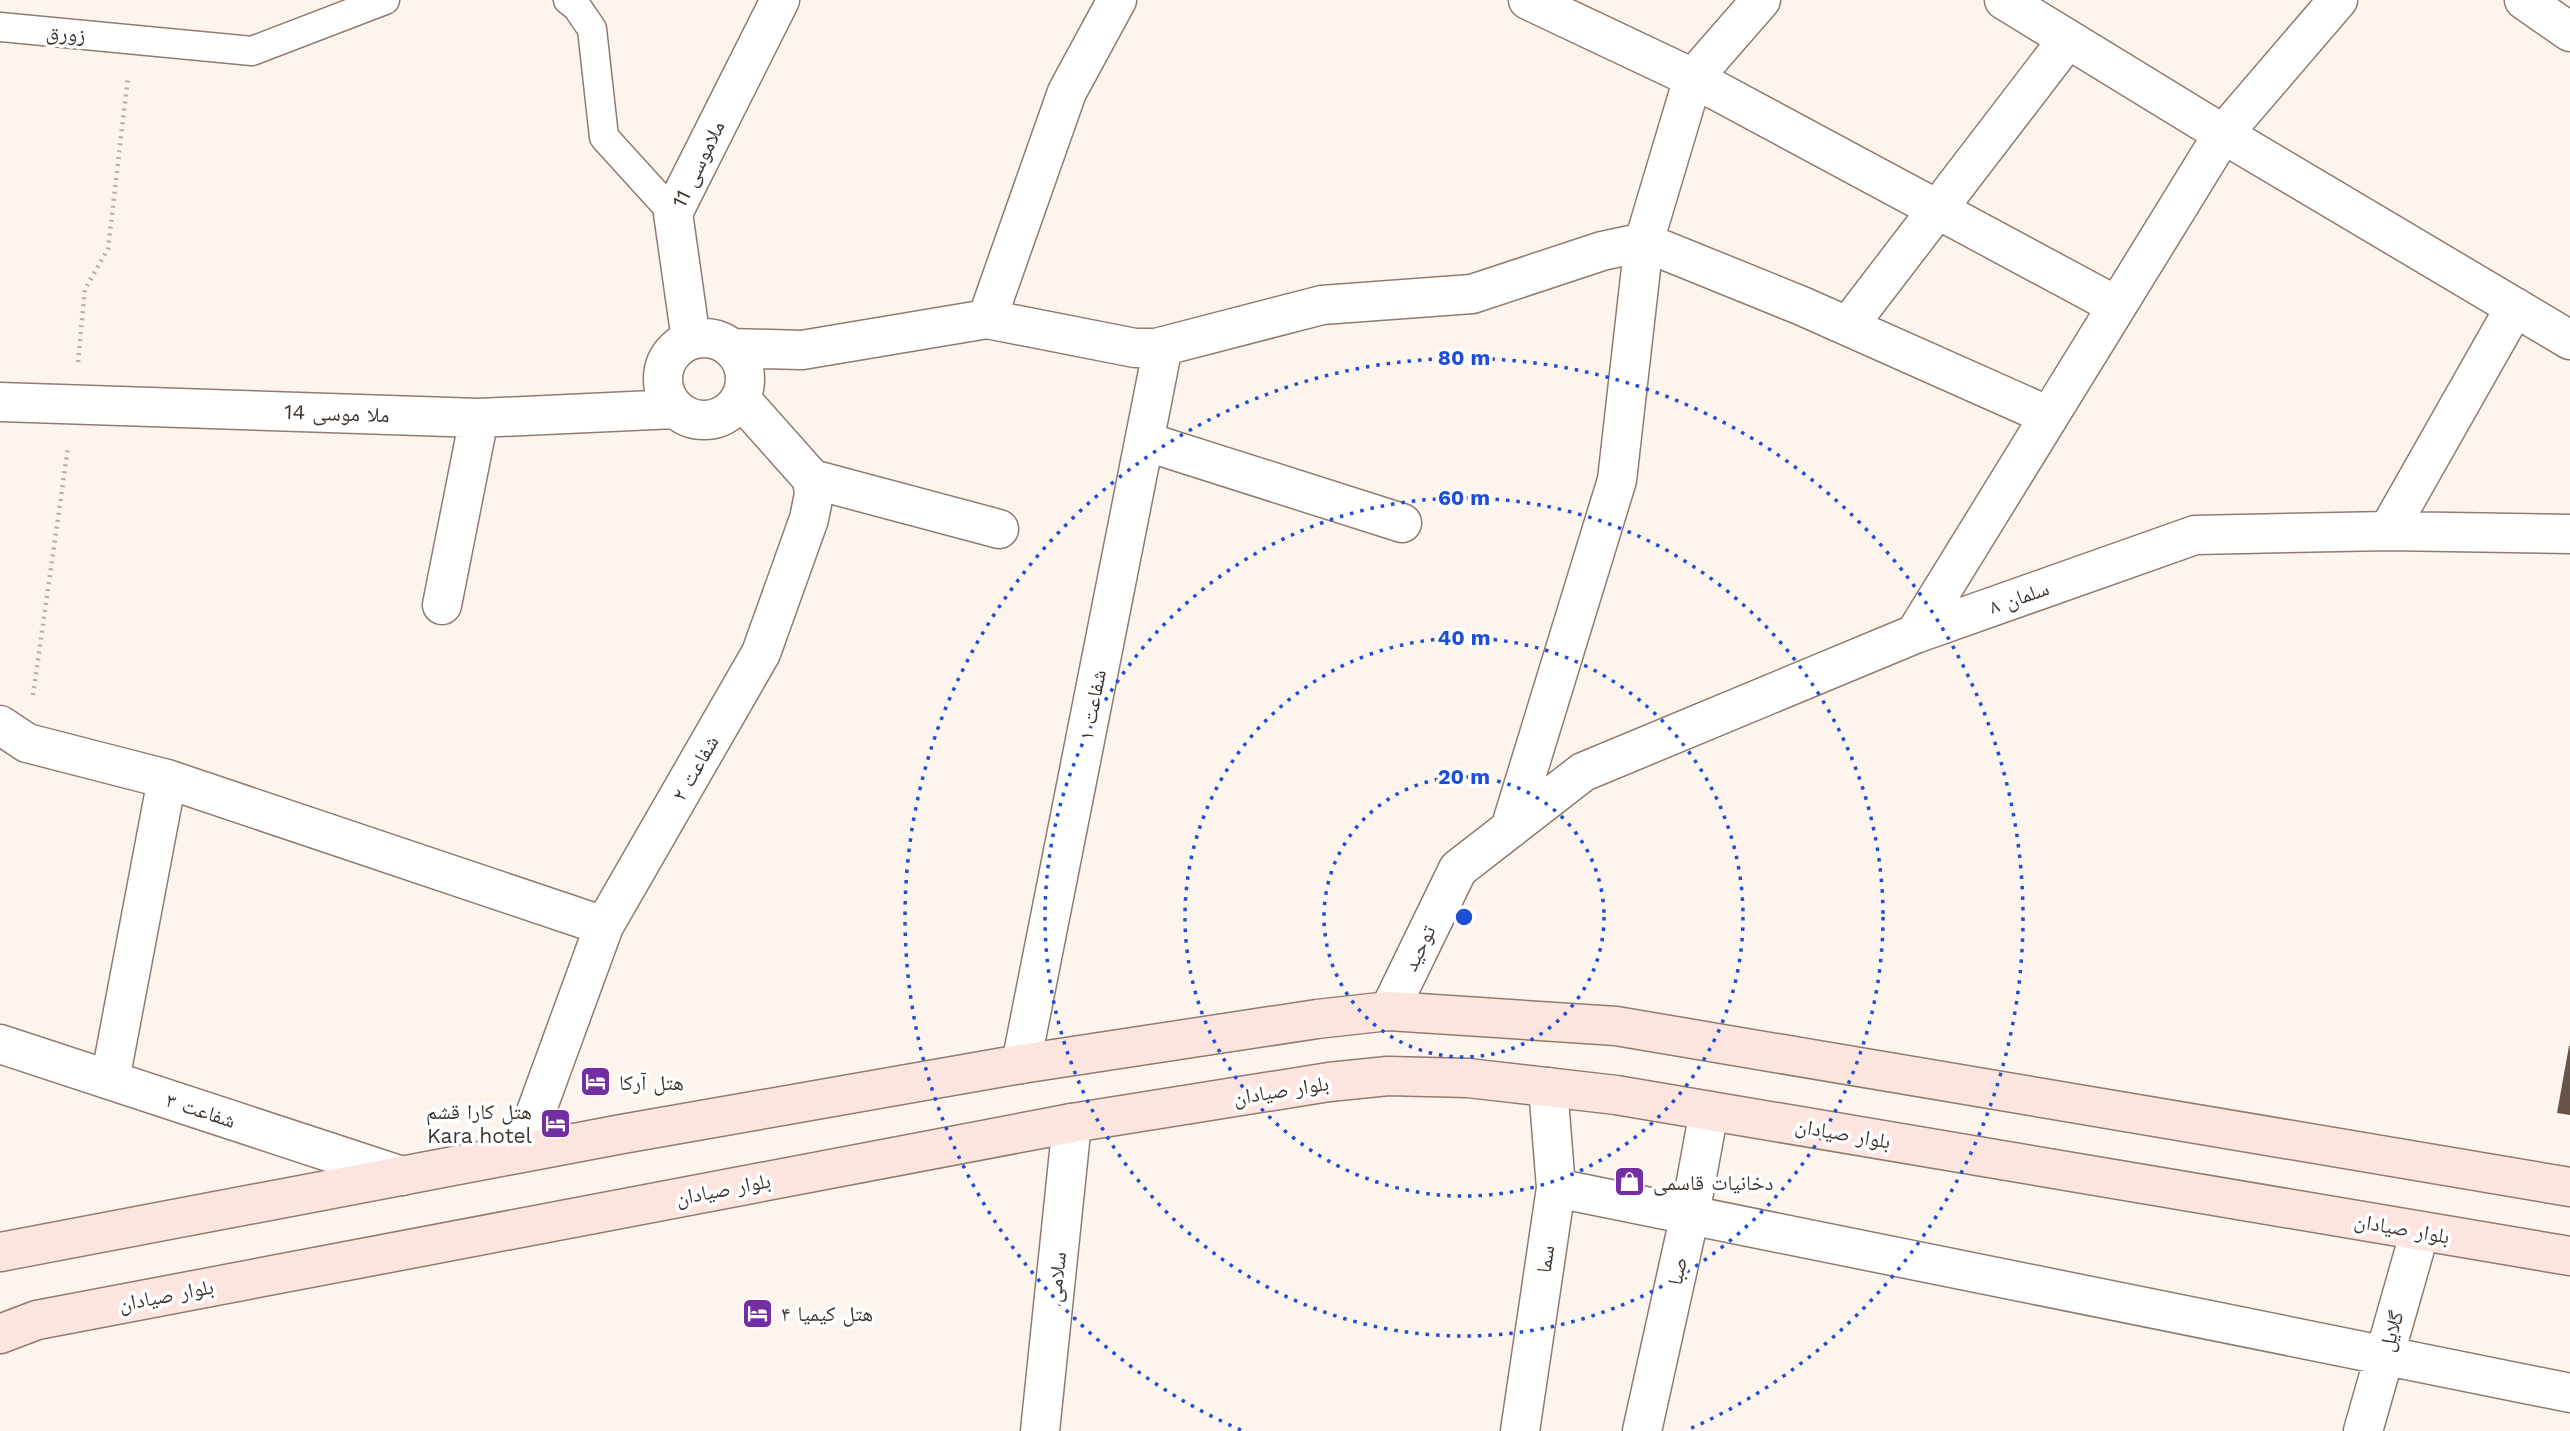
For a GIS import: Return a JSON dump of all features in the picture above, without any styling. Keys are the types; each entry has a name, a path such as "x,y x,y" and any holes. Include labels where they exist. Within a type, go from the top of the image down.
{"main road":[{"path":"0,1252 521,1153 1021,1064 1317,1018 1389,1011 1616,1026 2570,1187"},
{"name":"بلوار صیادان","path":"0,1334 37,1320 1072,1123 1329,1082 1388,1076 1468,1079 1548,1087 1709,1111 2570,1256"}],"street":[{"name":"ملاموسی 11","path":"691,340 673,213 780,0"},
{"path":"987,319 1067,93 1117,0"},
{"path":"1528,0 1693,78 2117,306"},
{"path":"1510,829 1617,480 1644,242 1693,78 1761,0"},
{"path":"2004,0 2570,340"},
{"path":"1915,634 2223,134 2338,0"},
{"path":"2524,0 2570,32"},
{"path":"1848,326 2068,39"},
{"path":"732,348 742,363 746,381 740,398 728,413 711,419 693,418 675,409 666,395 662,376 668,358 680,345 697,338 715,339 732,348 802,350 987,319 1135,348 1163,346 1322,305 1472,294 1602,251 1644,242 1848,326 2049,416"},
{"path":"2388,531 2515,307"},
{"name":"شفاعت ۱","path":"1021,1064 1163,346"},
{"path":"740,398 812,479 999,529"},
{"name":"ملا موسی 14","path":"0,402 479,418 675,409"},
{"path":"442,605 479,418"},
{"path":"1144,441 1402,523"},
{"name":"شفاعت ۲","path":"521,1153 604,926 761,653 809,519 814,494 812,479"},
{"name":"سلمان ۸","path":"1510,829 1583,772 1915,634 2195,536 2388,531 2570,534"},
{"path":"0,726 27,743 167,779 604,926"},
{"path":"110,1080 167,779"},
{"name":"توحید","path":"1389,1011 1458,869 1510,829"},
{"name":"شفاعت ۳","path":"0,1044 402,1175"},
{"name":"سما","path":"1520,1431 1556,1188 1548,1087"},
{"name":"صبا","path":"1642,1431 1690,1214 1709,1111"},
{"name":"سلامی","path":"1040,1431 1072,1123"},
{"path":"1556,1188 2570,1392"},
{"name":"گلایل","path":"2362,1431 2420,1231"}],"lane":[{"name":"زورق","path":"0,27 252,51 385,0"},
{"path":"568,0 577,7 592,29 604,137 673,213"}],"building":[{"path":"2570,1046 2570,1115 2557,1113"}],"place":[{"name":"هتل آرکا","path":"596,1082"},
{"name":"هتل کارا قشم Kara hotel","path":"555,1123"},
{"name":"دخانیات قاسمی","path":"1630,1182"},
{"name":"هتل کیمیا ۴","path":"758,1313"}]}
